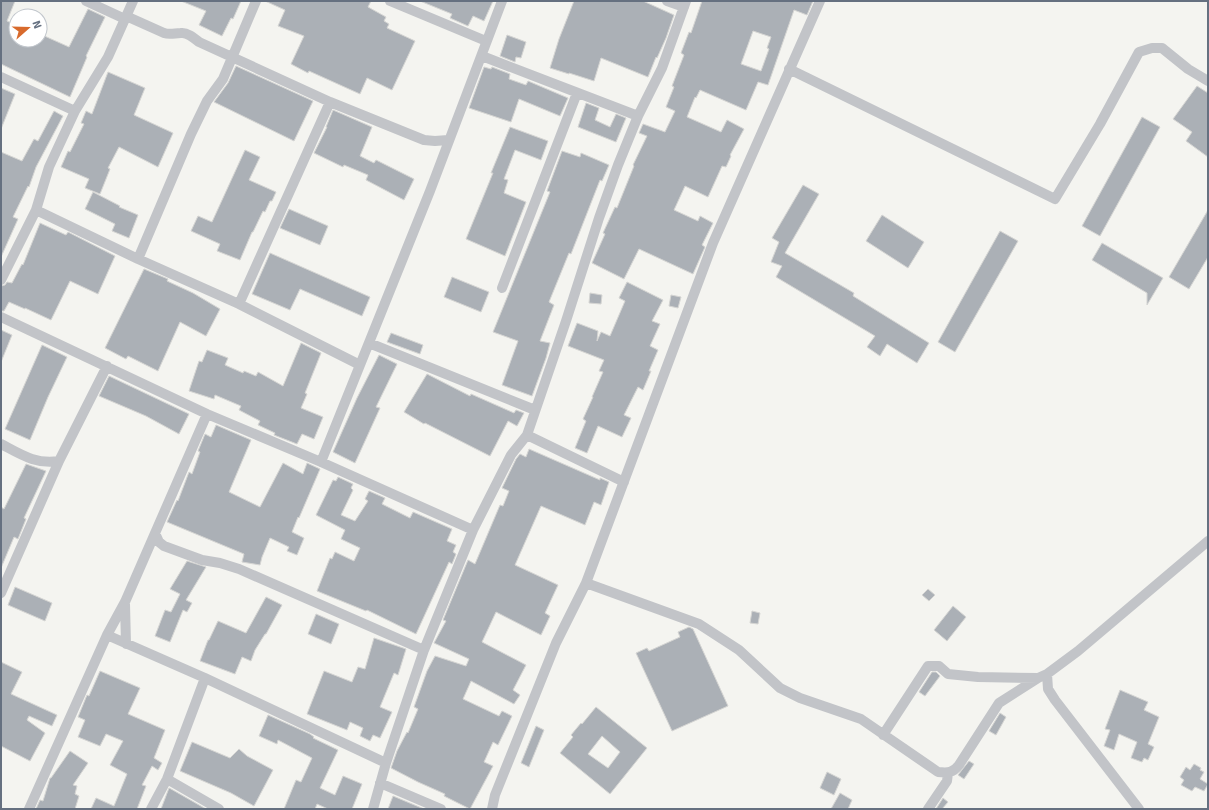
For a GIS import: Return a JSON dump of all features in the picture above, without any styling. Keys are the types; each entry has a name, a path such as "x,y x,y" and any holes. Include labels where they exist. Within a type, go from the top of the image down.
{"street":[{"path":"86,1 164,33 170,34 182,32 199,42 233,56 330,102 424,140 448,140"},
{"path":"1,280 36,210 49,167 75,110 108,57 133,1"},
{"path":"138,259 190,134 207,101 223,79 256,1"},
{"path":"390,1 486,41"},
{"path":"321,462 430,190 502,1"},
{"path":"373,809 386,763 424,650 473,530 511,455 527,436 618,165 638,116 662,68 685,4 666,1"},
{"path":"492,809 495,795 556,643 586,583 713,243 820,1"},
{"path":"789,69 1055,199 1100,124 1138,52 1152,48 1162,48 1188,69 1208,81"},
{"path":"482,56 638,116"},
{"path":"1,77 75,110"},
{"path":"502,288 576,93"},
{"path":"239,304 330,102"},
{"path":"36,210 138,259 239,304 360,365"},
{"path":"1,317 207,414 321,462 473,530"},
{"path":"369,343 535,410"},
{"path":"1,593 59,461 107,366"},
{"path":"30,809 107,634 125,602 207,414"},
{"path":"527,436 624,482"},
{"path":"1,444 35,460 48,463 59,461"},
{"path":"155,533 159,542 164,546 202,560 220,562 239,569 424,650"},
{"path":"586,583 699,624 739,650 780,688 800,698 861,719 938,772 948,773 954,771 959,765 999,703 1078,651 1208,541"},
{"path":"125,602 126,644"},
{"path":"107,634 386,763"},
{"path":"883,735 928,666 938,666 948,674 978,677 1042,676"},
{"path":"1042,676 1055,700 1138,809"},
{"path":"151,809 167,779 205,678"},
{"path":"928,809 947,780 948,773"},
{"path":"167,779 219,809"},
{"path":"380,783 441,809"}],"building":[{"path":"1,1 15,1 12,8 8,8 8,48 48,48 48,38 69,47 88,9 105,17 86,56 87,57 70,97 1,64"},
{"path":"181,1 241,1 233,19 231,18 222,36 199,25 206,11"},
{"path":"265,1 371,1 368,7 386,17 384,21 389,24 387,28 415,41 392,90 367,78 360,94 309,71 308,73 291,64 304,36 278,26 285,10"},
{"path":"420,1 493,1 484,21 473,16 468,26 450,18 452,14"},
{"path":"574,1 643,1 674,15 666,38 648,77 601,58 594,81 550,68 559,39"},
{"path":"702,1 813,1 807,15 794,10 768,85 758,82 746,110 700,90 696,98 695,97 687,117 721,132 727,120 744,129 730,155 731,156 726,167 722,166 708,197 685,186 674,210 698,221 700,216 713,223 702,245 705,247 693,274 639,249 624,279 592,263 605,234 603,233 615,207 617,208 634,166 633,165 647,136 639,133 643,124 665,132 675,111 666,107 684,55 681,53 689,32 691,33","holes":["753,31 771,37 767,48 769,49 761,71 741,64"]},
{"path":"507,35 526,42 521,58 516,57 515,62 500,56"},
{"path":"236,66 313,101 294,141 214,102 228,83"},
{"path":"484,67 491,69 492,67 510,74 509,79 526,85 528,81 568,98 560,116 519,99 511,122 469,108"},
{"path":"108,72 145,88 134,115 173,133 158,167 119,147 108,168 110,169 100,194 85,188 89,179 61,167 68,151 70,152 84,124 81,123 86,111 92,114"},
{"path":"1197,86 1208,93 1208,157 1186,141 1192,132 1173,119"},
{"path":"1,88 15,94 1,129"},
{"path":"586,103 599,108 595,120 610,127 616,114 626,118 616,142 578,127"},
{"path":"333,110 372,127 360,156 374,163 376,160 414,179 404,200 366,180 368,175 344,165 343,167 314,153 327,127"},
{"path":"54,111 63,116 36,167 29,187 28,186 13,217 18,219 1,257 1,152 22,161 34,139 38,141"},
{"path":"1142,117 1160,127 1100,236 1082,226"},
{"path":"510,127 548,141 541,160 515,150 504,179 508,180 504,193 526,202 505,256 466,239"},
{"path":"245,150 260,157 249,180 276,192 265,212 263,211 240,260 217,251 220,244 191,231 198,216 212,222"},
{"path":"562,151 580,157 581,153 609,165 602,181 600,180 571,254 569,253 549,302 554,305 540,341 550,343 532,396 502,385 518,341 493,332 550,192 547,191"},
{"path":"803,185 819,194 785,253 854,293 853,296 929,343 917,363 887,344 880,356 867,347 875,336 776,277 782,266 771,262 779,242 772,238"},
{"path":"93,192 120,206 119,207 138,215 129,238 112,231 115,224 85,209"},
{"path":"289,209 328,226 320,245 280,228"},
{"path":"1208,210 1208,257 1189,289 1169,277"},
{"path":"882,215 924,242 908,268 866,241"},
{"path":"40,223 66,235 68,232 115,256 98,294 70,281 51,320 9,302 4,311 1,311 1,286 5,285 7,282 12,283 22,264 23,265"},
{"path":"1000,231 1018,241 955,352 938,342"},
{"path":"1102,243 1163,278 1147,305 1147,293 1092,260"},
{"path":"270,253 370,297 362,316 300,289 290,310 252,294"},
{"path":"144,269 168,279 167,281 193,293 220,309 206,336 180,322 158,371 128,356 126,359 105,348"},
{"path":"452,277 489,292 481,312 444,297"},
{"path":"627,282 663,300 652,321 660,324 650,346 658,350 643,390 638,387 624,415 631,418 622,437 598,426 587,453 575,448 586,421 583,419 603,372 599,371 604,360 568,346 577,323 598,331 597,341 601,332 610,336 625,301 619,298"},
{"path":"590,293 602,295 601,304 589,303"},
{"path":"671,295 681,297 678,308 669,306"},
{"path":"1,330 12,335 1,362"},
{"path":"391,333 423,345 420,354 387,342"},
{"path":"301,343 321,353 305,393 307,394 301,408 323,417 314,439 302,434 297,444 274,435 275,433 258,425 260,421 239,410 241,406 215,395 214,399 189,391 199,361 202,362 207,350 228,358 225,365 243,373 244,371 256,376 258,372 283,386"},
{"path":"42,345 67,357 30,440 5,429"},
{"path":"379,355 397,364 376,407 380,408 355,463 333,452 357,398"},
{"path":"427,374 470,396 471,394 514,413 516,410 524,413 517,426 508,421 490,456 425,423 424,424 404,412"},
{"path":"109,376 189,414 179,434 146,416 99,396"},
{"path":"216,425 251,440 229,492 260,507 283,463 303,474 307,463 320,469 292,532 304,538 297,555 287,551 289,547 270,538 260,565 242,562 244,554 167,522 177,500 178,501 189,472 192,474 200,452 198,451 205,434 211,437"},
{"path":"529,449 600,480 600,478 609,482 601,505 594,502 585,525 541,506 515,565 558,585 545,613 550,616 541,635 496,612 482,642 526,665 513,690 520,695 514,704 471,681 463,699 499,716 502,711 512,716 498,745 493,742 484,762 493,766 470,809 444,796 445,794 391,768 397,751 407,732 408,733 418,709 414,707 427,671 435,656 466,666 469,659 434,643 446,621 443,620 468,560 475,564 500,505 503,506 509,491 502,488 516,459 520,454 526,457"},
{"path":"26,464 46,471 24,518 26,519 18,539 14,537 1,568 1,507 4,509"},
{"path":"338,477 353,484 351,488 353,490 341,515 355,521 368,501 365,499 369,491 385,498 382,504 410,518 413,512 452,529 447,541 456,545 453,552 456,554 452,564 449,562 416,634 367,610 366,611 317,591 330,558 332,559 335,552 354,561 360,548 341,539 345,530 316,515 333,480 336,481"},
{"path":"187,561 206,567 186,600 192,603 187,612 183,610 170,642 155,636 165,610 171,612 180,594 170,589"},
{"path":"15,587 52,603 45,621 8,605"},
{"path":"928,589 935,595 929,601 922,595"},
{"path":"266,597 282,605 266,634 255,650 251,661 242,657 235,674 200,661 208,640 218,621 246,633"},
{"path":"953,606 966,617 947,641 934,630"},
{"path":"752,611 760,613 758,624 750,623"},
{"path":"316,614 339,624 331,644 308,634"},
{"path":"689,627 693,629 728,706 672,731 636,653 647,648 649,651 680,637 678,632"},
{"path":"374,638 406,649 398,675 394,673 380,707 392,712 380,738 373,735 370,741 360,736 363,728 350,722 347,730 307,714 324,671 352,682 358,667 365,669"},
{"path":"1,662 22,672 11,694 57,715 52,726 29,716 27,720 45,733 30,761 1,746"},
{"path":"100,671 140,688 128,714 165,730 154,758 162,763 158,770 152,766 142,785 146,786 137,809 91,809 96,798 114,806 127,774 110,765 123,741 106,734 100,746 78,737 85,720 78,717 87,695 89,696"},
{"path":"932,672 936,672 940,676 925,696 919,692"},
{"path":"1120,690 1148,702 1144,710 1159,717 1148,744 1154,747 1148,760 1144,758 1142,762 1131,758 1137,742 1119,734 1114,750 1104,746 1110,730 1105,729"},
{"path":"596,707 647,748 610,794 560,753 573,737 571,735 581,723 582,724","holes":["602,736 620,752 608,768 588,754"]},
{"path":"1000,713 1006,717 996,735 989,731"},
{"path":"268,715 310,734 314,737 313,738 338,750 320,788 335,795 343,776 362,784 352,809 328,809 317,804 315,809 284,809 296,780 301,782 312,758 278,740 277,744 259,736"},
{"path":"536,726 544,730 529,767 521,763"},
{"path":"192,742 230,758 239,749 247,756 273,770 254,806 231,793 180,771"},
{"path":"70,751 88,763 73,785 77,786 75,794 79,796 75,809 36,809 40,800 43,801 50,778"},
{"path":"969,761 974,764 964,779 958,775"},
{"path":"1194,764 1201,768 1200,770 1204,772 1200,779 1208,784 1204,791 1195,787 1192,791 1181,785 1184,780 1180,777 1186,767 1190,770"},
{"path":"827,772 841,779 834,795 820,788"},
{"path":"169,788 171,789 206,809 161,809"},
{"path":"840,793 852,800 848,809 831,809"},
{"path":"393,796 424,809 388,809"},
{"path":"943,798 948,802 942,809 936,809"}]}
